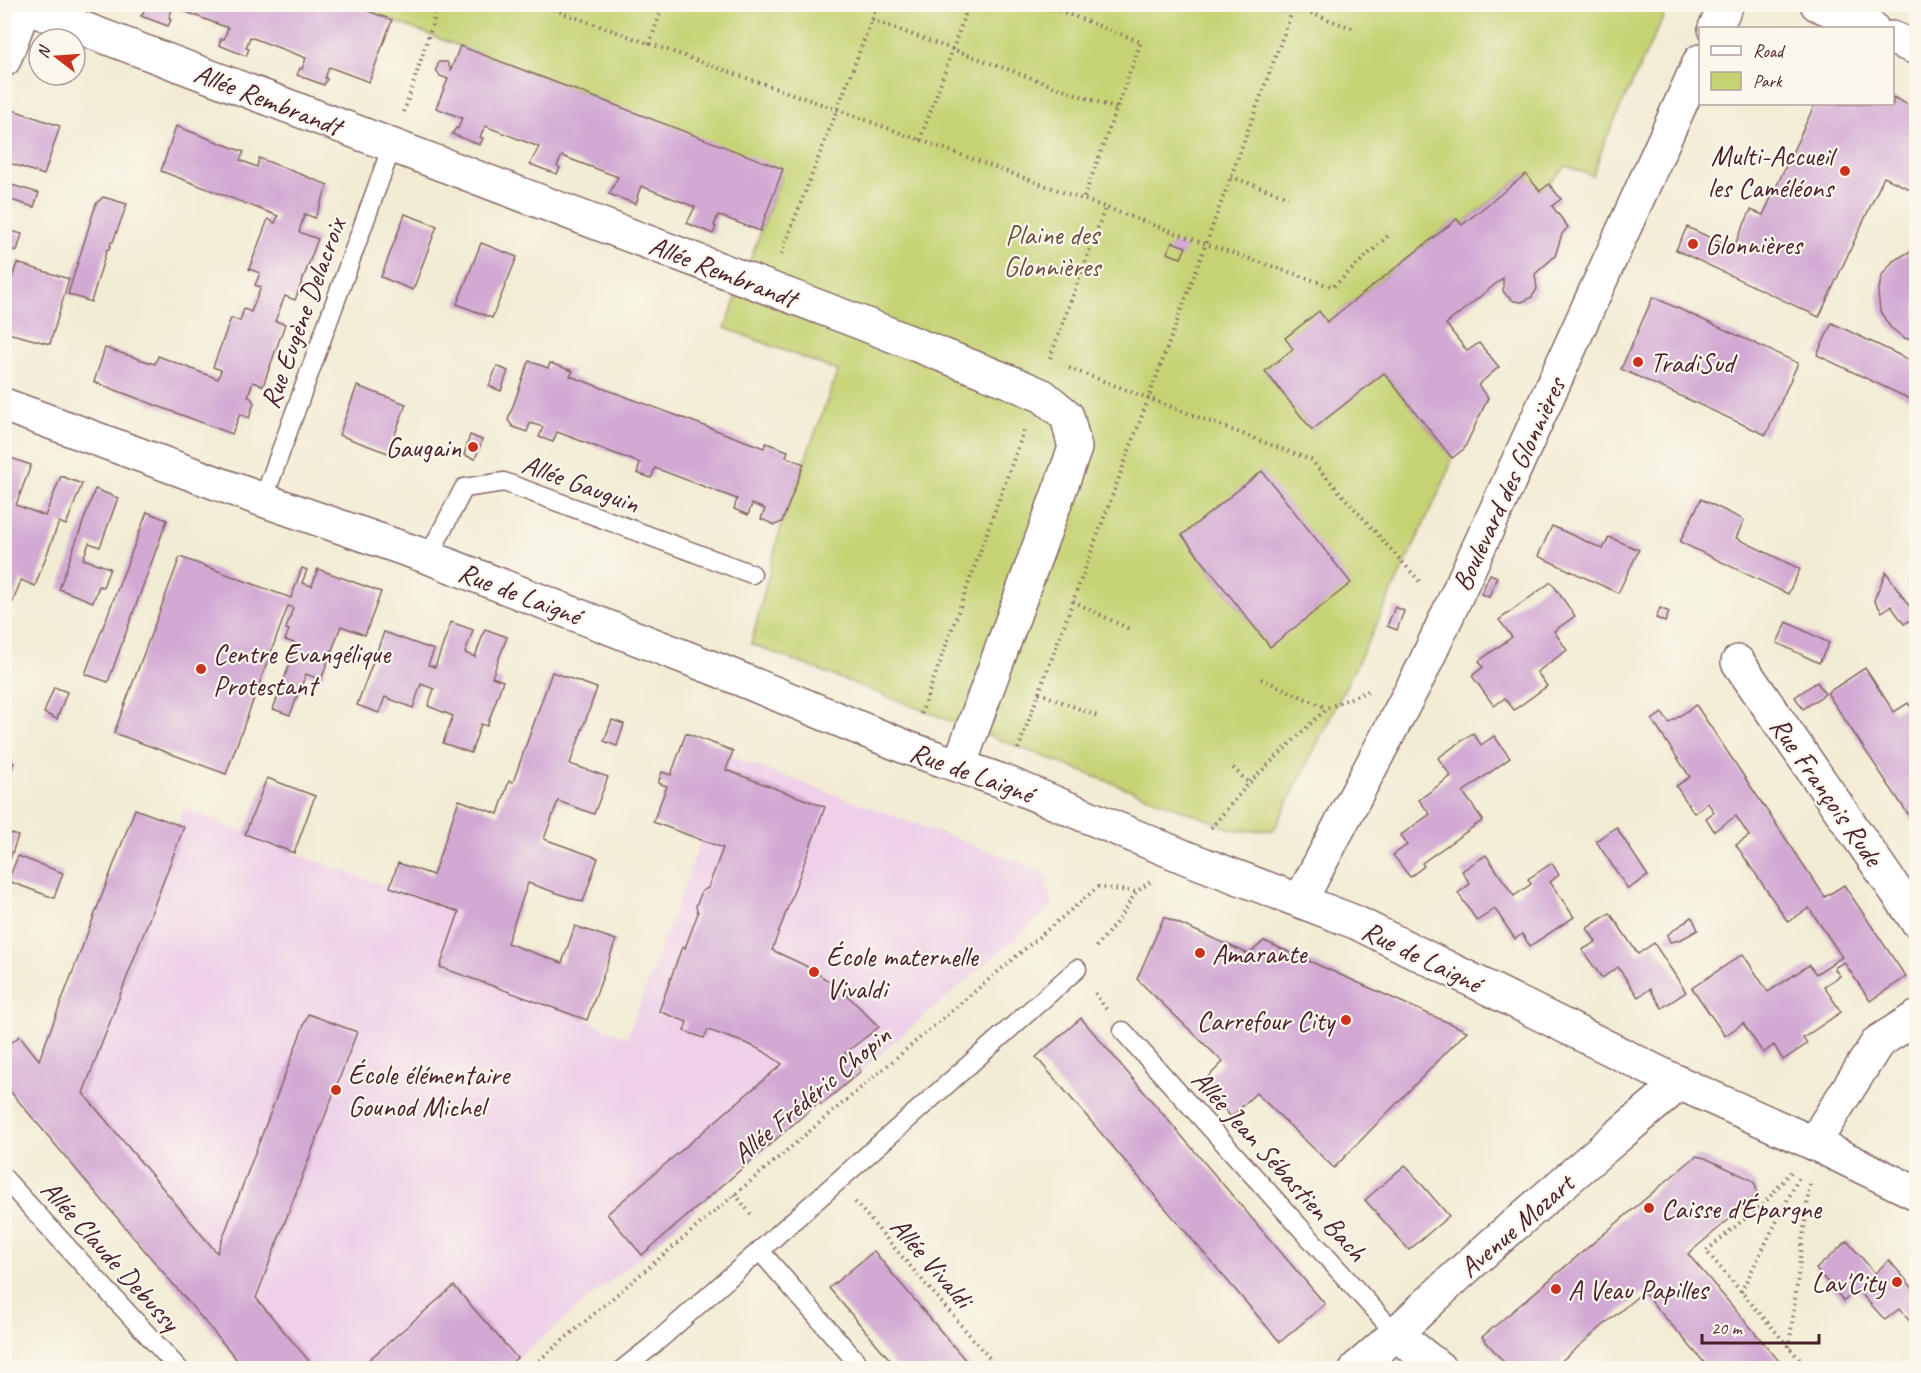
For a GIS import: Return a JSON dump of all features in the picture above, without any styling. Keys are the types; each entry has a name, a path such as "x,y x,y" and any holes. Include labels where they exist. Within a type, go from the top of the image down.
{"street":[{"path":"1716,27 1727,4"},
{"path":"1817,4 1870,27"},
{"name":"Allée Rembrandt","path":"21,6 936,352 1043,396 1067,416 1075,448 958,766"},
{"path":"4,60 21,6"},
{"path":"1894,38 1917,48"},
{"name":"Boulevard des Glonnières","path":"1299,901 1422,670 1699,65"},
{"name":"Rue de Laigné","path":"4,405 263,500 428,557 718,670 908,748 1005,782 1186,858 1355,922 1677,1082 1917,1193"},
{"name":"Rue François Rude","path":"1738,662 1917,920"},
{"path":"1815,1144 1824,1125 1878,1042 1917,1018"},
{"name":"Avenue Mozart","path":"1357,1368 1667,1094 1677,1082"},
{"path":"1397,1335 1439,1368"}],"lane":[{"name":"Rue Eugène Delacroix","path":"263,500 392,146"},
{"name":"Allée Gauguin","path":"428,557 464,488 504,482 752,574"},
{"path":"624,1368 760,1251 1077,969"},
{"name":"Allée Jean Sébastien Bach","path":"1123,1031 1397,1335"},
{"name":"Allée Claude Debussy","path":"4,1178 178,1368"},
{"path":"760,1251 862,1368"}],"path":[{"path":"392,146 439,4"},
{"path":"537,4 1206,244 1333,286 1391,232"},
{"path":"649,44 663,4"},
{"path":"856,4 875,11"},
{"path":"767,288 878,4"},
{"path":"920,140 969,4"},
{"path":"1041,4 1141,42 1083,200"},
{"path":"1005,782 1295,6 1352,28"},
{"path":"872,20 1117,109"},
{"path":"1231,177 1288,197"},
{"path":"908,748 1105,208"},
{"path":"1049,360 1311,460 1448,613"},
{"path":"1073,601 1131,630"},
{"path":"1261,680 1327,708"},
{"path":"1090,953 1115,924 1136,892 1186,858 1250,783 1327,708 1369,691"},
{"path":"1039,693 1100,717"},
{"path":"1233,768 1250,783"},
{"name":"Allée Frédéric Chopin","path":"530,1368 1098,887 1136,892"},
{"path":"1077,969 1123,1031"},
{"path":"1741,1292 1815,1144"},
{"path":"1807,1368 1706,1251 1766,1201 1815,1144"},
{"path":"1789,1348 1815,1144"},
{"name":"Allée Vivaldi","path":"837,1181 998,1368"}],"shaded area":[{"name":"École élémentaire Gounod Michel","path":"732,757 1042,870 1053,906 821,1105 819,1102 642,1255 505,1368 244,1368 5,1084 4,1048 20,1036 39,1059 135,809 177,825 184,808 294,853 459,912 440,967 587,1020 627,1038"}],"green space":[{"name":"Plaine des Glonnières","path":"351,5 1669,5 1604,143 1593,176 1567,166 1540,191 1525,174 1462,225 1457,219 1265,371 1312,430 1384,373 1452,458 1447,475 1371,636 1274,830 1237,831 751,644 782,522 838,371 725,328 781,177 607,102","holes":["1262,472 1270,647 1182,535"]}],"building":[{"path":"148,4 350,4 392,20 369,82 329,67 324,85 297,75 306,58 250,37 246,56 219,45 228,28 173,7 168,26 141,16"},
{"path":"460,46 783,169 760,231 718,215 713,234 687,223 695,207 641,186 636,204 609,194 618,177 562,156 557,166 560,168 557,174 530,164 539,147 485,126 480,137 483,138 480,145 452,134 456,128 458,129 462,118 436,108 448,79 440,76 436,70 439,62 447,62 451,70"},
{"path":"1894,98 1916,109 1916,192 1884,177 1819,317 1676,250 1687,227 1733,248 1751,210 1763,215 1815,105 1894,105"},
{"path":"7,108 60,126 44,175 4,161 4,116"},
{"path":"176,126 244,152 240,160 257,167 259,158 328,185 315,218 305,214 301,225 299,232 318,239 295,300 285,296 275,321 285,324 263,386 253,382 248,396 254,403 249,418 240,414 232,434 94,382 105,348 155,364 158,356 218,379 221,370 213,367 231,318 240,321 244,309 251,312 261,287 255,285 260,273 249,269 268,219 275,223 278,216 161,171"},
{"path":"1526,174 1540,191 1549,184 1561,199 1552,206 1568,227 1562,234 1555,256 1535,274 1537,289 1532,297 1522,302 1514,301 1503,291 1503,278 1446,324 1467,351 1479,343 1499,367 1478,385 1488,398 1464,449 1452,458 1384,373 1312,430 1265,371 1293,349 1285,338 1319,311 1327,322 1457,219 1462,225"},
{"path":"8,184 39,193 34,207 4,198"},
{"path":"103,197 127,204 113,242 109,250 107,249 91,302 68,294 96,204"},
{"path":"405,214 437,226 413,290 381,277"},
{"path":"4,229 22,234 17,251 4,247"},
{"path":"1172,242 1186,247 1181,258 1167,253"},
{"path":"481,243 517,257 492,318 457,304"},
{"path":"1916,251 1916,341 1904,338 1890,327 1880,311 1878,293 1882,275 1893,261 1909,252"},
{"path":"17,263 69,279 50,344 4,332 4,282 10,284"},
{"path":"1653,297 1798,363 1766,435 1621,369"},
{"path":"1832,323 1916,363 1916,402 1817,355"},
{"path":"529,361 548,368 550,363 573,371 570,376 764,448 766,443 788,451 786,457 804,464 782,522 775,525 761,519 765,509 752,504 748,515 734,509 737,499 655,468 651,478 637,473 640,463 557,432 553,442 539,437 543,427 530,423 527,432 513,427 508,420"},
{"path":"497,366 508,371 501,391 489,386"},
{"path":"357,386 406,404 388,453 339,435"},
{"name":"Gaugain","path":"470,435 482,440 475,459 464,455"},
{"path":"5,456 31,465 16,505 45,516 61,476 82,484 66,525 59,522 35,586 21,580 12,604 4,601"},
{"path":"1262,471 1351,583 1270,647 1182,535"},
{"path":"95,489 118,498 100,547 89,543 83,559 110,568 103,587 99,586 93,602 59,589"},
{"path":"1701,499 1744,520 1736,538 1800,569 1788,594 1680,542"},
{"path":"147,512 167,520 108,682 85,674"},
{"path":"1552,526 1603,549 1609,537 1639,550 1618,593 1538,556"},
{"name":"Centre Evangélique Protestant","path":"180,557 291,598 302,568 307,570 302,583 312,586 318,569 381,592 365,635 341,626 321,680 306,674 290,715 273,709 297,644 285,640 293,608 288,606 226,774 114,733"},
{"path":"1886,572 1916,616 1904,624 1891,606 1882,612 1874,600"},
{"path":"1490,574 1497,577 1489,597 1481,594"},
{"path":"1551,582 1575,616 1554,631 1567,650 1537,672 1547,686 1514,710 1505,698 1494,706 1472,676 1483,667 1479,661 1512,637 1499,620"},
{"path":"1395,607 1404,611 1397,630 1387,626"},
{"path":"1660,608 1669,612 1665,622 1656,618"},
{"path":"451,622 473,630 465,653 475,657 485,629 507,637 492,677 503,681 487,726 481,724 471,753 443,743 453,716 428,706 434,689 421,684 413,708 385,697 379,713 357,705 384,632 434,650 428,665 435,667"},
{"path":"1787,622 1829,643 1819,663 1777,643"},
{"path":"1865,668 1894,712 1908,703 1916,715 1916,738 1913,741 1916,747 1916,826 1827,693"},
{"path":"552,672 597,688 570,764 608,777 594,814 558,801 544,839 598,858 583,902 528,883 507,943 562,963 575,926 616,940 587,1020 440,967 459,912 390,887 398,863 433,875 459,800 498,814 509,781 513,782"},
{"path":"1817,682 1825,694 1803,709 1795,697"},
{"path":"54,687 67,692 57,719 44,713"},
{"path":"1696,705 1825,897 1844,885 1906,977 1870,1001 1844,962 1834,968 1840,976 1824,986 1841,1012 1803,1038 1807,1044 1783,1060 1774,1045 1763,1053 1743,1023 1725,1036 1692,988 1743,954 1768,992 1809,965 1816,974 1842,957 1809,908 1788,922 1736,845 1749,836 1736,816 1714,831 1706,818 1714,812 1708,803 1694,813 1676,786 1690,777 1652,720 1662,713 1669,723"},
{"path":"612,720 624,724 617,746 604,741"},
{"path":"686,733 733,751 726,770 825,807 772,950 804,965 840,988 879,1027 845,1053 861,1071 821,1105 819,1102 642,1255 607,1214 782,1064 748,1044 708,1030 704,1038 684,1031 687,1022 659,1011 682,947 685,948 698,913 696,906 702,891 708,888 723,848 653,822 667,786 658,783 662,772 671,775"},
{"path":"1473,733 1481,745 1494,736 1510,758 1463,792 1483,820 1422,863 1424,866 1410,877 1393,855 1407,845 1401,835 1430,814 1419,800 1451,776 1438,758"},
{"path":"4,759 14,763 5,789 4,789"},
{"path":"267,778 315,796 294,853 245,834"},
{"path":"135,809 184,827 83,1093 217,1253 308,1014 357,1032 256,1298 315,1368 244,1368 4,1084 4,1048 20,1036 39,1060"},
{"path":"1616,827 1648,876 1628,889 1596,841"},
{"path":"4,831 18,836 5,874 4,874"},
{"path":"1486,855 1514,896 1531,884 1528,879 1552,863 1559,875 1550,882 1574,917 1530,946 1522,934 1515,939 1495,909 1477,921 1458,893 1470,884 1462,871"},
{"path":"18,856 63,873 54,898 8,881"},
{"path":"1610,913 1638,954 1654,943 1686,992 1662,1008 1650,989 1638,997 1618,967 1602,978 1582,950 1596,942 1587,928"},
{"path":"1164,917 1249,954 1264,941 1467,1031 1334,1168 1256,1093 1231,1117 1202,1083 1223,1062 1137,979"},
{"path":"1692,917 1698,930 1680,940 1670,942 1667,935"},
{"path":"1081,1018 1325,1304 1280,1342 1036,1057"},
{"path":"1696,1156 1750,1179 1755,1184 1757,1192 1752,1200 1688,1254 1785,1368 1709,1368 1643,1292 1553,1368 1509,1368 1482,1337"},
{"path":"1405,1165 1449,1216 1409,1250 1365,1200"},
{"path":"1847,1241 1875,1273 1889,1260 1916,1292 1916,1328 1899,1309 1885,1320 1857,1289 1844,1301 1816,1269"},
{"path":"874,1251 972,1368 897,1368 829,1288"},
{"path":"454,1286 517,1358 505,1368 359,1368"}],"place":[{"name":"Multi-Accueil les Caméléons","path":"1845,171"},
{"name":"Glonnières","path":"1693,244"},
{"name":"TradiSud","path":"1638,362"},
{"name":"Gaugain","path":"473,447"},
{"name":"Centre Evangélique Protestant","path":"201,669"},
{"name":"Amarante","path":"1200,953"},
{"name":"École maternelle Vivaldi","path":"814,972"},
{"name":"Carrefour City","path":"1346,1020"},
{"name":"École élémentaire Gounod Michel","path":"336,1090"},
{"name":"Caisse d'Épargne","path":"1649,1208"},
{"name":"Lav'City","path":"1897,1282"},
{"name":"A Veau Papilles","path":"1556,1289"}]}
